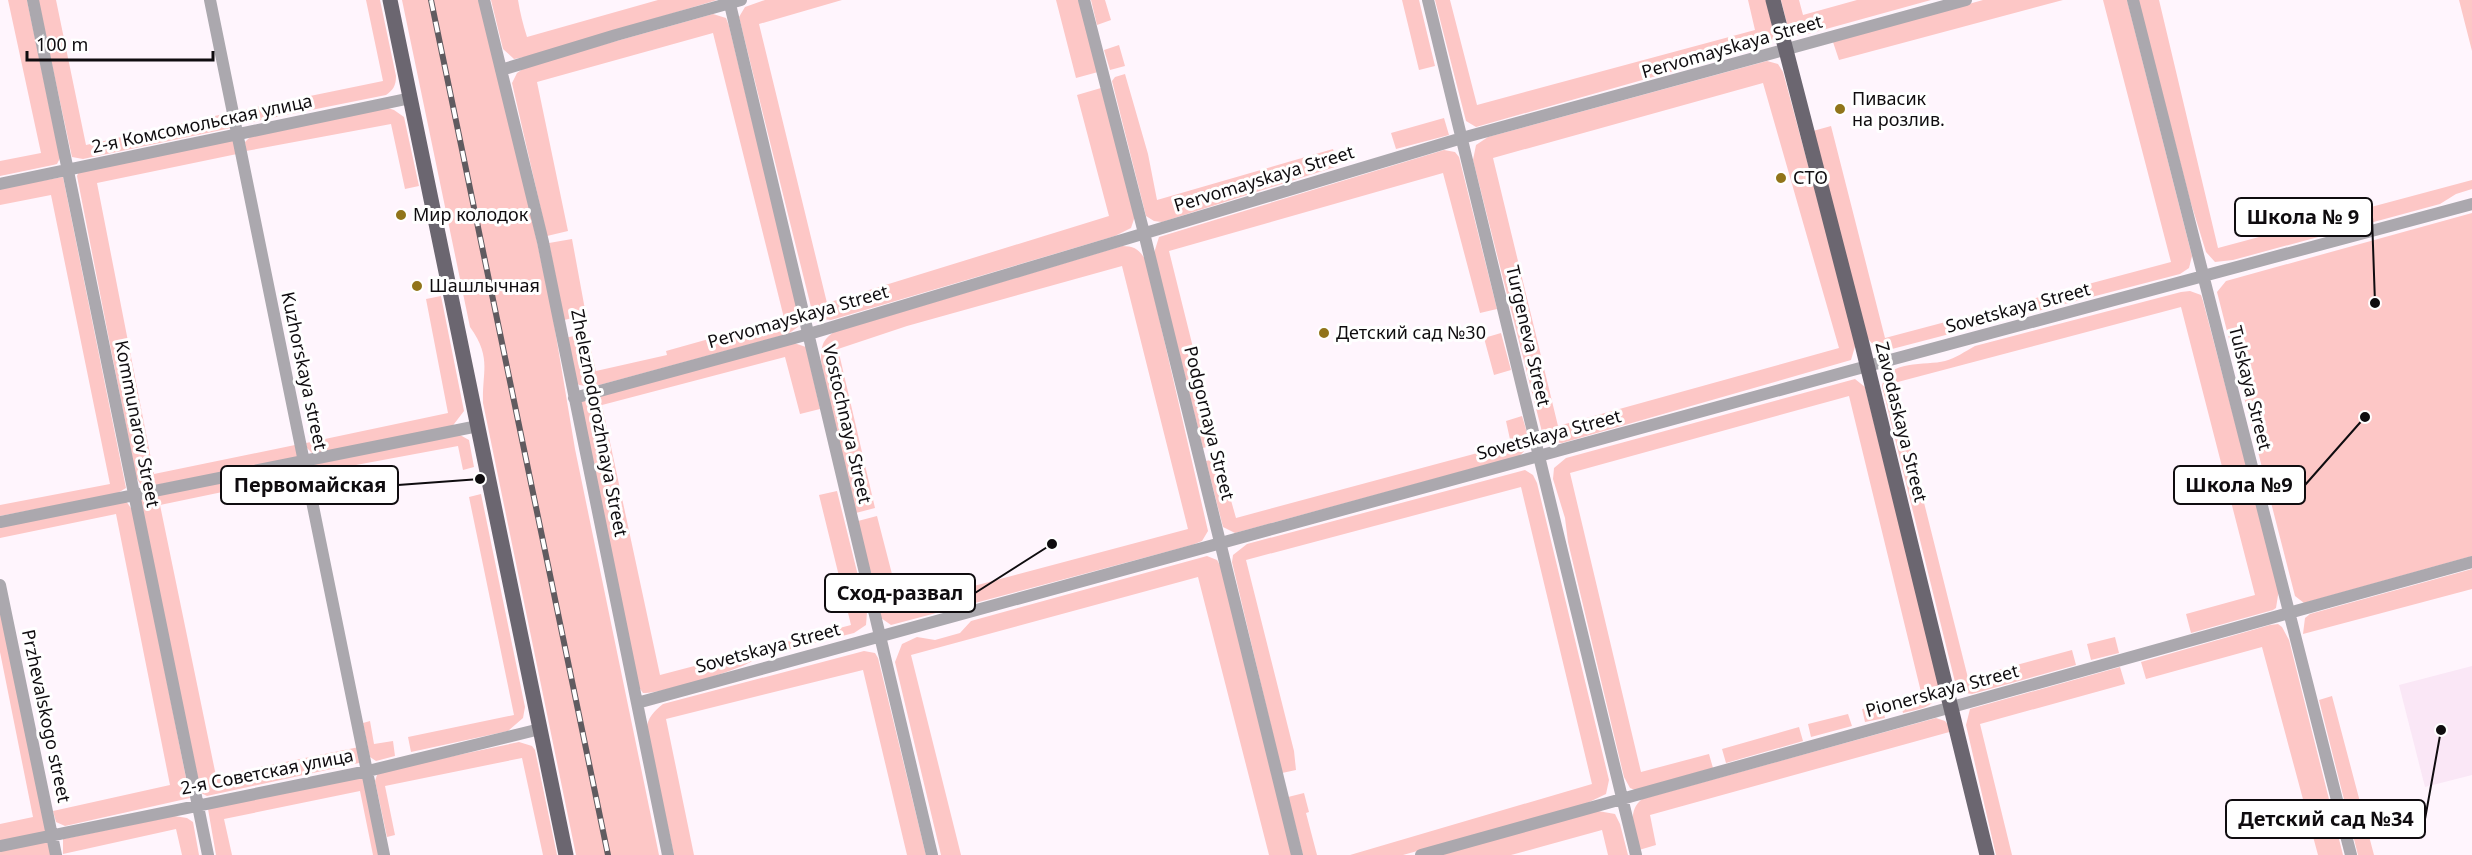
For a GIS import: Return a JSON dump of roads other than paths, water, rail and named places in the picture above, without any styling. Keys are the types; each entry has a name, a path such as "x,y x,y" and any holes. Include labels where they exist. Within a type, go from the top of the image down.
{"main road":[{"path":"390,0 566,855"},
{"name":"Zavodaskaya Street","path":"1773,0 1867,366 1987,855"}],"street":[{"name":"Kommunarov Street","path":"33,0 208,855"},
{"name":"Kuzhorskaya street","path":"210,0 384,855"},
{"name":"Zheleznodorozhnaya Street","path":"484,0 543,242 668,855"},
{"name":"Podgornaya Street","path":"1084,0 1144,233 1297,855"},
{"name":"Turgeneva Street","path":"1428,0 1636,855"},
{"name":"Pervomayskaya Street","path":"574,398 809,334 1462,138 1966,0"},
{"name":"Tulskaya Street","path":"2133,0 2351,855"},
{"path":"501,70 733,1"},
{"name":"Vostochnaya Street","path":"733,1 850,518 881,636 932,855"},
{"name":"2-я Комсомольская улица","path":"0,184 411,99"},
{"name":"Sovetskaya Street","path":"636,703 1867,366 2472,204"},
{"path":"0,522 478,426"},
{"name":"Pionerskaya Street","path":"1421,855 2472,562"},
{"name":"Przhevalskogo street","path":"0,585 57,855"},
{"name":"2-я Советская улица","path":"0,846 368,771 540,729"}],"railway":[{"path":"431,0 608,855"}],"place":[{"name":"Пивасик на розлив.","path":"1840,109"},
{"name":"СТО","path":"1781,178"},
{"name":"Мир колодок","path":"401,215"},
{"name":"Шашлычная","path":"417,286"},
{"name":"Школа № 9","path":"2375,303"},
{"name":"Детский сад №30","path":"1324,333"},
{"name":"Школа №9","path":"2365,417"},
{"name":"Первомайская","path":"480,479"},
{"name":"Сход-развал","path":"1052,544"},
{"name":"Детский сад №34","path":"2441,730"}]}
